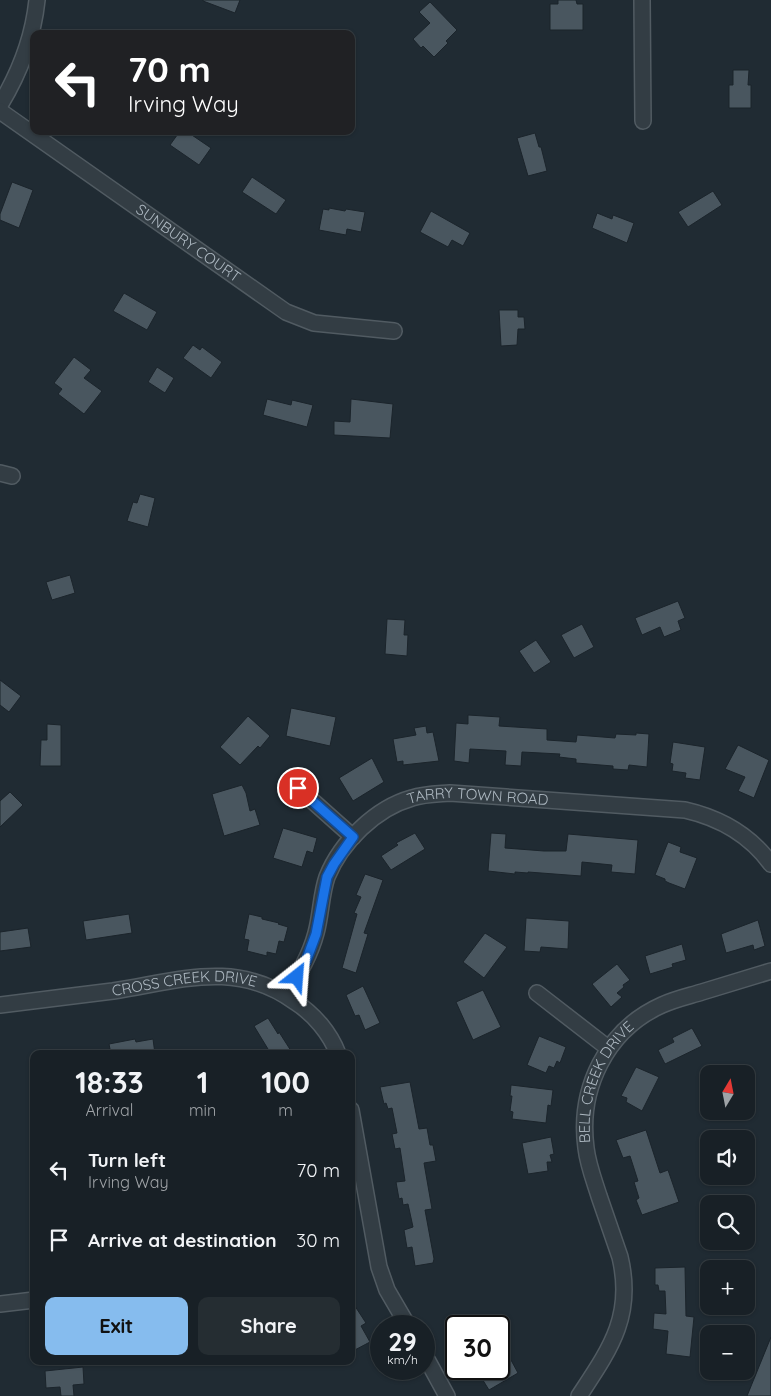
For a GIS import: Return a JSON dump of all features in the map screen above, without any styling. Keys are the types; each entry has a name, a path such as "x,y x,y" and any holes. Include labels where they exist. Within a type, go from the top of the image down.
{"street":[{"path":"32,30 37,0"},
{"path":"642,0 643,121"},
{"path":"0,105 15,78 30,40"},
{"name":"SUNBURY COURT","path":"0,111 30,132"},
{"name":"SUNBURY COURT","path":"34,135 286,312 314,323 394,331"},
{"path":"298,788 353,837"},
{"name":"TARRY TOWN ROAD","path":"286,995 311,949 316,934 327,877 334,864 353,837 383,811 412,798 430,794 450,793 686,810 716,819 733,828 757,848 771,864"},
{"name":"BELL CREEK DRIVE","path":"580,1396 606,1355 614,1338 619,1325 623,1299 623,1271 590,1168 584,1131 587,1099 598,1067 608,1048 634,1022 663,1004 771,971"},
{"name":"CROSS CREEK DRIVE","path":"0,1005 216,976 248,979 286,995 313,1017 336,1050"},
{"path":"537,994 608,1048"},
{"path":"355,1132 379,1267 387,1290 402,1315"},
{"path":"0,1304 30,1300"},
{"path":"435,1374 447,1396"}],"building":[{"path":"203,0 240,0 235,13"},
{"path":"558,0 576,0 577,4 583,4 583,30 550,30 550,4 558,4"},
{"path":"430,2 457,30 446,41 448,43 434,57 423,46 421,48 413,39 430,23 419,12"},
{"path":"733,70 749,70 748,85 751,85 751,108 729,108 729,85 733,85"},
{"path":"535,133 539,147 541,147 547,171 528,176 517,138"},
{"path":"177,135 192,135 211,148 199,165 170,145"},
{"path":"252,177 286,200 276,214 242,192"},
{"path":"12,182 33,190 19,228 0,220 0,214"},
{"path":"713,191 722,205 688,227 678,212"},
{"path":"329,208 365,212 361,232 347,229 346,235 319,230 323,209 329,210"},
{"path":"431,211 470,233 463,246 452,240 448,247 420,232"},
{"path":"597,213 612,219 613,215 634,223 627,243 592,228"},
{"path":"124,293 157,312 147,330 113,311"},
{"path":"499,310 518,310 518,317 524,317 525,329 518,329 517,345 501,346"},
{"path":"193,345 200,350 202,347 222,362 211,378 183,358"},
{"path":"74,357 91,370 84,378 102,391 84,414 58,394 62,389 54,383"},
{"path":"157,367 174,378 165,393 148,382"},
{"path":"267,399 291,405 292,400 313,405 307,427 263,415"},
{"path":"351,399 393,404 390,438 334,435 334,421 350,422"},
{"path":"140,494 155,498 148,527 127,521 133,502 137,503"},
{"path":"70,575 75,593 52,600 46,582"},
{"path":"678,601 685,618 678,621 681,630 664,637 660,627 642,635 635,618"},
{"path":"387,619 405,620 404,635 408,635 407,656 385,654"},
{"path":"582,624 594,647 574,658 561,635"},
{"path":"536,640 551,662 534,673 519,651"},
{"path":"0,680 21,696 9,712 0,705"},
{"path":"291,708 336,717 330,746 286,736"},
{"path":"468,715 500,717 499,726 547,729 547,740 576,742 577,735 615,738 616,734 649,734 647,767 629,765 628,770 613,769 613,766 576,763 576,759 559,757 560,754 522,752 521,766 505,765 506,751 470,749 469,763 454,761 456,723 468,724"},
{"path":"248,716 270,736 260,748 258,746 240,765 220,747"},
{"path":"47,724 61,725 61,766 40,766 41,740 47,740"},
{"path":"426,726 427,733 433,732 439,761 403,765 403,761 397,762 393,739 416,735 414,728"},
{"path":"673,742 705,747 700,780 685,778 686,773 672,771 673,764 670,763"},
{"path":"738,745 769,760 754,798 738,791 745,777 725,769"},
{"path":"372,758 384,782 353,801 339,778"},
{"path":"242,785 250,811 255,809 260,825 224,836 212,794"},
{"path":"10,792 23,805 0,827 0,801"},
{"path":"283,828 317,838 313,853 307,851 302,867 273,858"},
{"path":"415,833 425,849 391,870 381,856 398,845 396,843"},
{"path":"491,833 506,834 505,848 544,851 566,851 568,834 638,840 635,874 611,872 612,865 582,862 581,876 528,872 515,872 515,874 488,871"},
{"path":"668,842 681,847 680,852 697,858 685,889 655,875"},
{"path":"365,874 383,880 364,933 368,934 356,973 342,968 357,914 354,913 361,897 356,895"},
{"path":"129,914 132,933 86,940 83,921"},
{"path":"249,914 288,927 284,942 279,941 276,954 267,952 267,956 247,951 249,940 244,939"},
{"path":"526,918 569,921 568,949 541,947 540,952 524,951"},
{"path":"758,920 765,946 754,950 753,945 726,953 721,934"},
{"path":"28,928 31,947 0,951 0,932"},
{"path":"485,933 507,947 484,978 463,962"},
{"path":"682,944 686,960 672,964 673,967 650,974 645,956"},
{"path":"617,964 630,980 617,993 622,997 611,1007 592,984"},
{"path":"363,986 380,1023 365,1030 359,1015 355,1016 346,995"},
{"path":"483,990 501,1027 473,1040 456,1002"},
{"path":"268,1018 290,1050 269,1050 254,1026"},
{"path":"692,1028 702,1046 665,1064 658,1050 674,1042 672,1038"},
{"path":"539,1036 566,1047 560,1063 557,1061 554,1068 549,1066 546,1073 527,1065"},
{"path":"135,1039 136,1042 153,1039 154,1050 110,1050 109,1044"},
{"path":"636,1067 659,1077 642,1111 626,1102 627,1098 621,1096"},
{"path":"410,1082 419,1129 427,1128 430,1145 433,1145 436,1161 424,1163 432,1209 425,1210 434,1259 433,1263 415,1266 412,1247 407,1248 404,1230 413,1227 408,1204 403,1205 402,1198 399,1199 396,1182 405,1181 400,1148 395,1149 392,1134 397,1133 392,1108 388,1109 386,1103 384,1104 380,1087"},
{"path":"511,1085 553,1090 551,1106 548,1105 546,1123 512,1119 513,1112 510,1111"},
{"path":"646,1130 660,1173 668,1170 679,1202 642,1215 636,1200 639,1198 634,1182 638,1181 630,1156 623,1158 616,1140"},
{"path":"551,1137 554,1154 550,1155 552,1162 547,1162 548,1171 528,1174 522,1143"},
{"path":"685,1267 686,1316 694,1317 690,1357 666,1354 668,1331 653,1329 654,1313 666,1314 665,1291 659,1291 658,1285 655,1285 655,1268"},
{"path":"355,1306 366,1323 361,1326 370,1342 355,1350"},
{"path":"771,1337 771,1396 747,1396"},
{"path":"510,1360 511,1360 518,1373 510,1378"},
{"path":"83,1367 84,1384 73,1385 74,1396 61,1396 60,1387 46,1388 45,1371"},
{"path":"483,1380 506,1380 489,1390"}],"route":[{"path":"297,977 306,961 316,934 327,877 341,852 353,837 298,788"}]}
